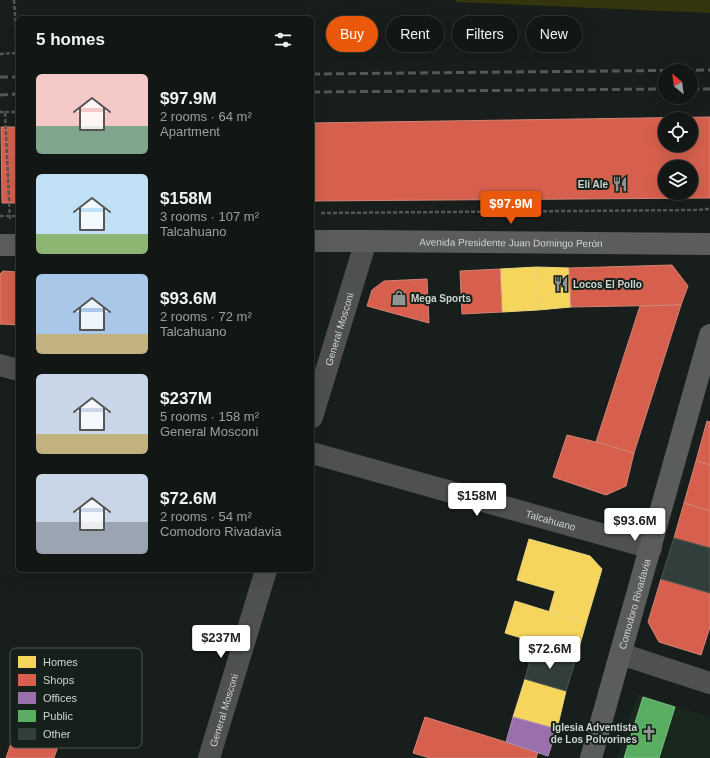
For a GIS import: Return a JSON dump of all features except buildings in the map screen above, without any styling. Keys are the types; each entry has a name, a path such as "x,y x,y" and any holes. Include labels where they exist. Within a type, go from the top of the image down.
{"street":[{"name":"Avenida Presidente Juan Domingo Perón","path":"314,241 710,244"},
{"name":"General Mosconi","path":"314,411 366,241"},
{"name":"Comodoro Rivadavia","path":"591,758 710,335"},
{"path":"0,365 16,369"},
{"name":"Talcahuano","path":"314,454 651,548"},
{"name":"General Mosconi","path":"209,758 265,572"},
{"path":"621,654 710,683"}],"path":[{"path":"0,54 16,53 14,0"},
{"path":"0,112 16,112"},
{"path":"5,112 10,245"},
{"path":"320,213 710,209"},
{"path":"0,216 16,216"}],"shaded area":[{"path":"456,0 710,0 710,13 456,2"},
{"path":"638,694 710,717 710,758 617,758"}],"railway":[{"path":"314,74 710,70"},
{"path":"0,77 16,77"},
{"path":"314,92 658,89"},
{"path":"698,89 710,89"},
{"path":"0,95 16,94"}],"place":[{"name":"Eli Ale","path":"620,184"},
{"name":"Locos El Pollo","path":"561,284"},
{"name":"Mega Sports","path":"399,298"},
{"name":"Iglesia Adventista de Los Polvorines","path":"649,733"}]}
